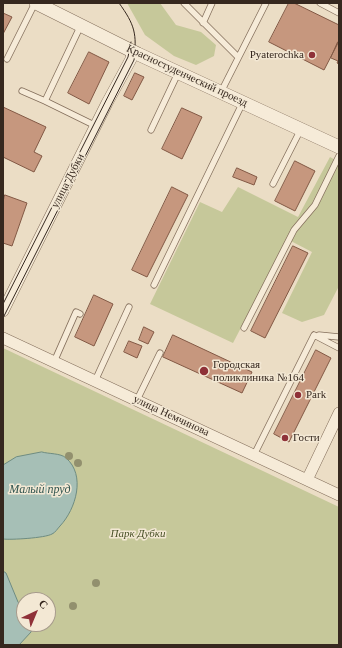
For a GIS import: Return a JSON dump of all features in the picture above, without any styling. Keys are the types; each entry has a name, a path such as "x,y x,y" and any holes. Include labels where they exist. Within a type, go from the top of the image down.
{"street":[{"name":"Красностуденческий проезд","path":"36,3 81,24 132,51 339,147"},
{"name":"улица Дубки","path":"3,311 131,59 132,51"},
{"name":"улица Немчинова","path":"3,338 339,495"},
{"path":"307,480 339,413"}],"lane":[{"path":"7,58 36,3"},
{"path":"184,3 238,57"},
{"path":"203,22 212,3"},
{"path":"221,92 266,3"},
{"path":"320,3 339,13"},
{"path":"45,101 81,24"},
{"path":"151,130 179,72"},
{"path":"22,91 96,126"},
{"path":"154,285 243,102"},
{"path":"273,184 301,129"},
{"path":"244,328 294,230 315,205 339,156"},
{"path":"95,381 129,307"},
{"path":"54,362 76,312 80,314"},
{"path":"314,335 339,337"},
{"path":"314,335 339,348"},
{"path":"254,455 314,335"},
{"path":"137,400 160,353"}],"green space":[{"path":"127,3 160,3 176,25 201,32 216,45 214,56 196,65 174,56 145,35"},
{"path":"330,157 339,162 339,286 324,315 302,322 282,313 312,252 287,239 233,343 150,304 200,202 222,212 238,187 298,217"},
{"name":"Парк Дубки","path":"3,348 339,507 339,645 3,645"}],"water":[{"name":"Малый пруд","path":"42,452 64,456 72,465 76,473 76,492 70,511 66,519 52,534 36,538 3,539 3,465 16,457"},
{"path":"3,571 6,573 16,597 16,632 31,632 19,645 3,645"}],"building":[{"path":"289,3 294,3 339,25 339,41 324,70 269,42"},
{"path":"3,13 12,17 3,34"},
{"path":"338,42 339,64 337,63 338,61 331,58"},
{"path":"89,52 109,62 89,104 68,93"},
{"path":"135,73 144,77 132,100 124,96"},
{"path":"3,107 46,127 34,152 42,156 34,172 3,157"},
{"path":"182,108 202,117 182,159 162,149"},
{"path":"295,161 315,171 295,211 275,201"},
{"path":"237,168 257,177 254,185 233,177"},
{"path":"172,187 188,195 147,277 132,270"},
{"path":"5,195 27,203 12,246 3,243 3,202"},
{"path":"293,246 308,253 265,338 251,331"},
{"path":"94,295 113,304 94,346 75,337"},
{"path":"144,327 154,332 148,344 139,340"},
{"path":"173,335 252,372 242,393 163,357"},
{"path":"129,341 142,346 137,358 124,352"},
{"path":"316,350 331,358 289,442 274,434"}],"tram line":[{"path":"3,318 134,60 134,30 129,18 119,3"},
{"path":"3,304 128,57 131,42"}],"place":[{"name":"Pyaterochka","path":"312,55"},
{"name":"Городская поликлиника №164","path":"204,371"},
{"name":"Park","path":"298,395"},
{"name":"Гости","path":"285,438"}]}
